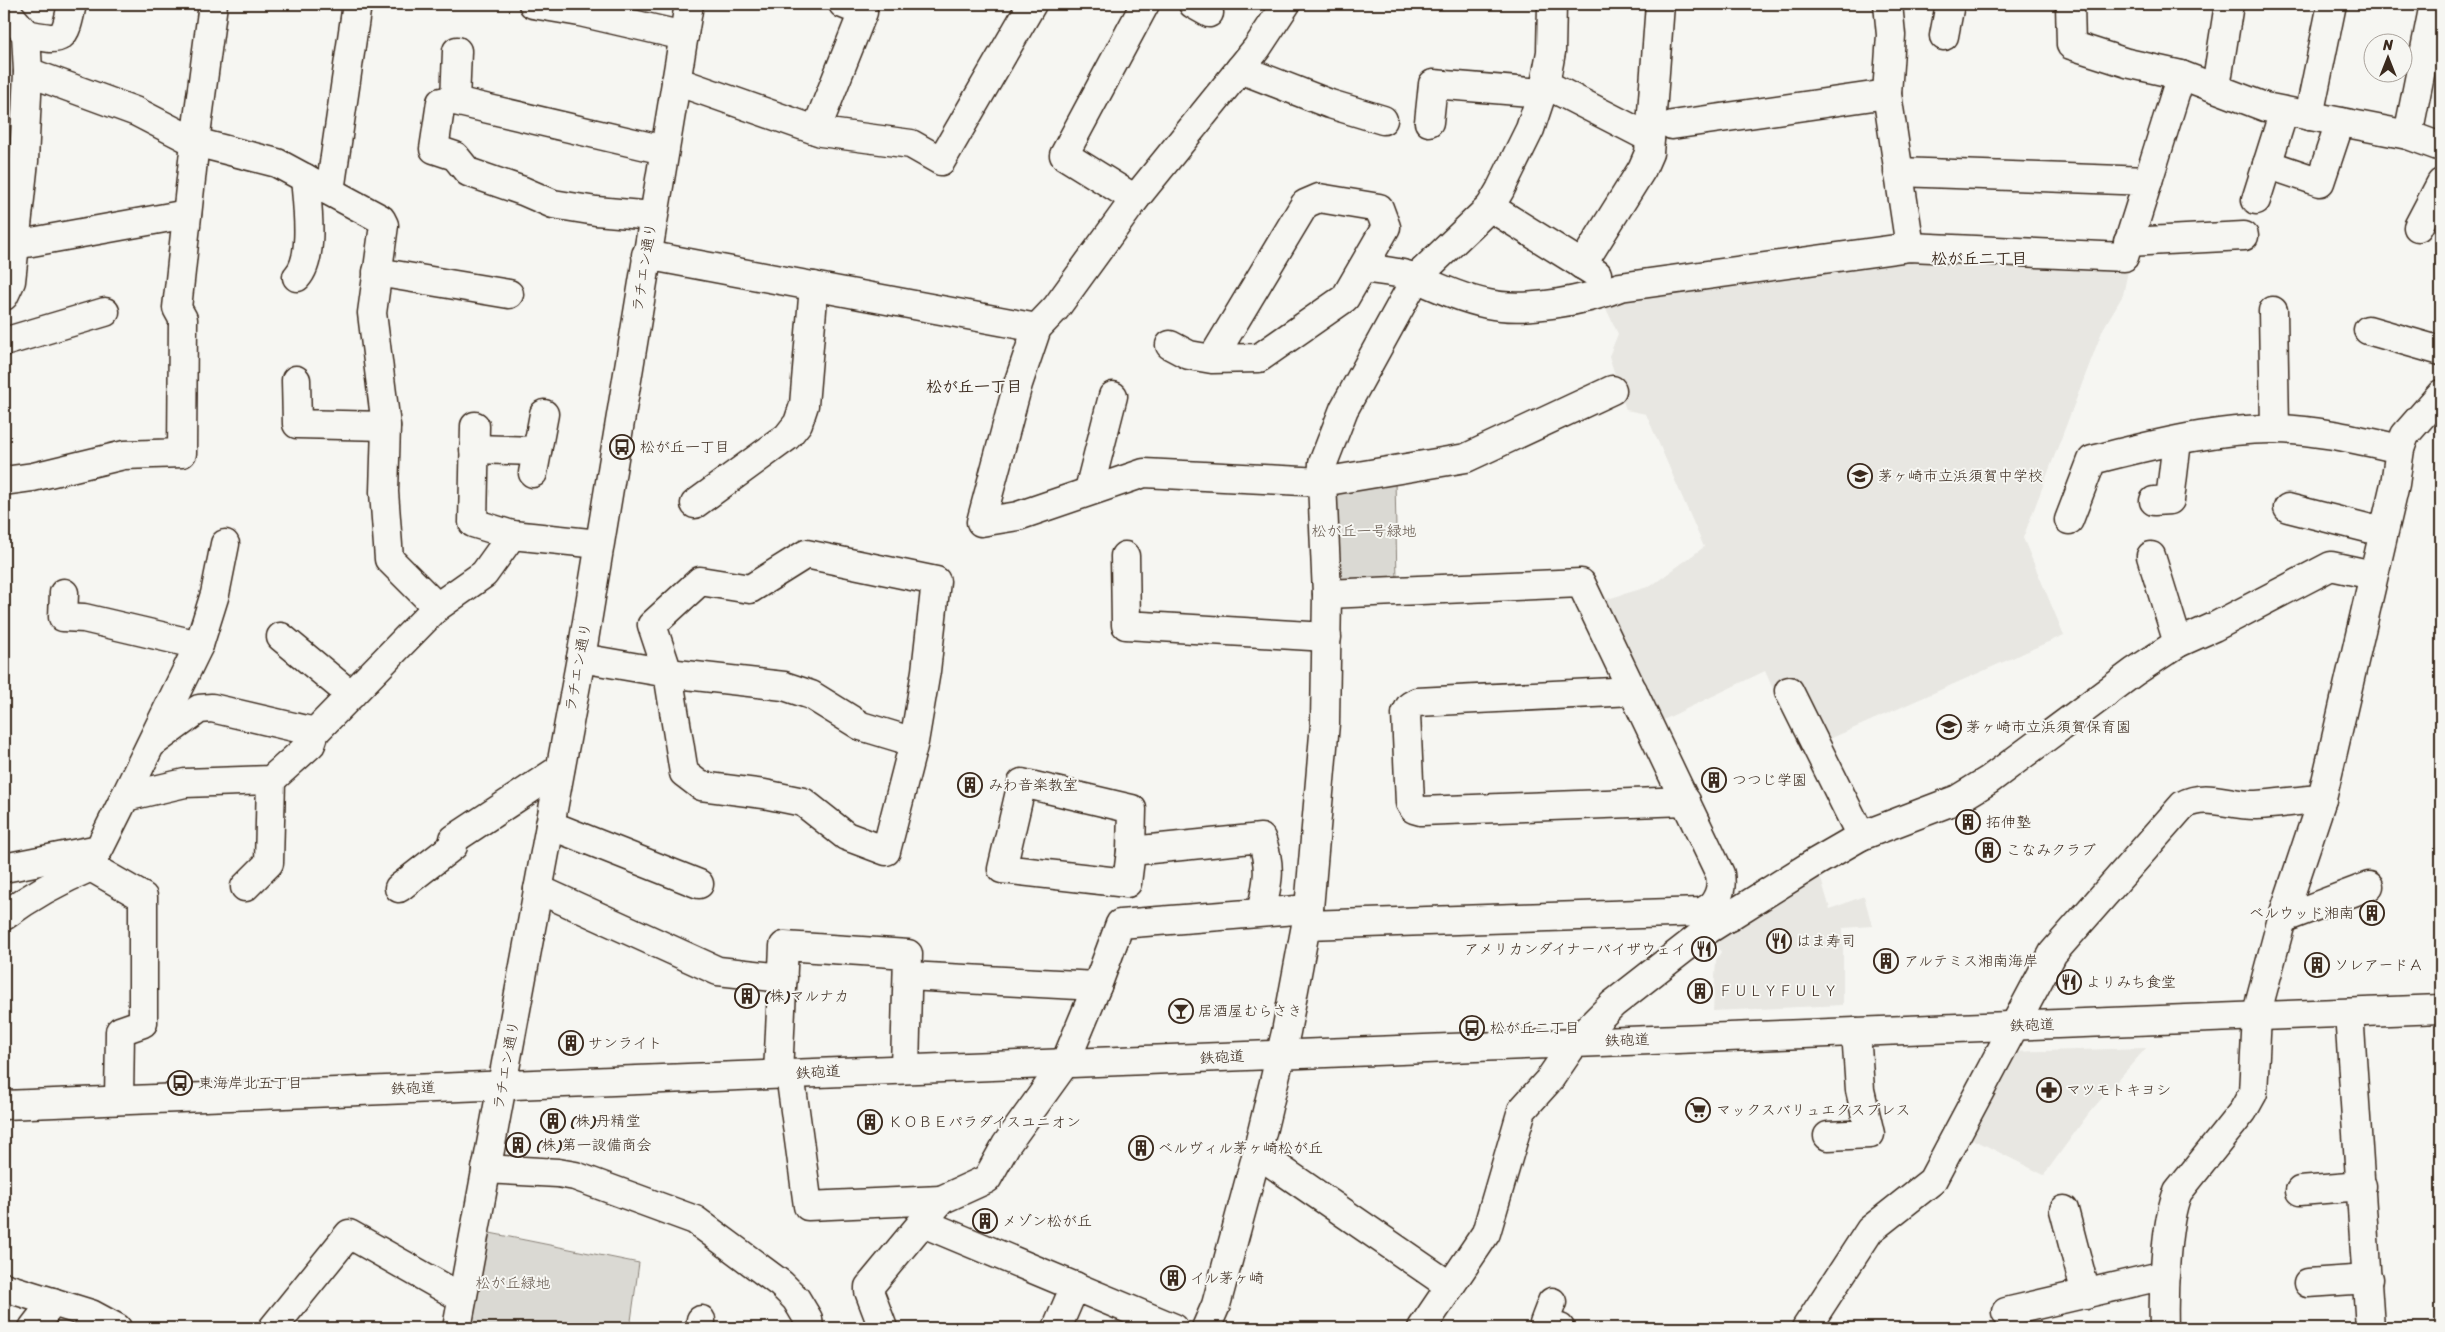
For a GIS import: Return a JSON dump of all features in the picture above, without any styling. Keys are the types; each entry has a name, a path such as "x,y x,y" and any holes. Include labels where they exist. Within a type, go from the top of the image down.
{"street":[{"path":"26,34 54,40 60,37 67,28 72,4"},
{"path":"4,480 33,477 124,455 182,453 183,319 177,308 195,142 213,4"},
{"path":"330,191 357,4"},
{"path":"533,4 580,12 684,36"},
{"name":"ラチエン通り","path":"457,1328 580,658 689,4"},
{"path":"816,130 863,12 843,4"},
{"path":"676,81 816,130 911,144 941,162 1032,4"},
{"path":"1136,199 1064,155 1145,4"},
{"path":"1286,4 1257,48 1136,199 1056,308 1037,328 1018,384 981,522 1018,516 1144,473 1322,482 1466,458 1612,390"},
{"path":"1206,1328 1216,1305 1257,1154 1308,917 1325,723 1327,594 1322,482 1323,463 1344,409 1416,278 1490,207 1530,130 1544,89 1551,52 1552,4"},
{"path":"1582,265 1642,169 1661,132 1660,4"},
{"path":"1888,4 1891,35 1887,94 1910,247"},
{"path":"1944,36 1950,4"},
{"path":"2070,4 2071,44 2127,63 2181,75 2265,107 2408,135 2441,146"},
{"path":"2216,87 2229,4"},
{"path":"2256,200 2267,164 2297,113 2332,4"},
{"path":"2408,135 2434,4"},
{"path":"4,8 26,34 28,72 15,113 24,161 12,228 11,281 4,296"},
{"path":"455,101 457,51"},
{"path":"1240,69 1330,104 1383,120"},
{"path":"28,72 137,112 195,142 277,163 381,219 384,225 372,313 386,426 384,492 389,559 437,607"},
{"path":"1429,122 1434,75 1544,89 1661,132 1887,94"},
{"path":"1362,268 1416,278 1436,288 1485,304 1504,307 1526,307 1601,295 1620,287 1910,247 2124,257 2181,75"},
{"path":"653,216 596,212 553,204 523,191 468,172 455,156 434,149 441,102 455,101 664,150"},
{"path":"2267,164 2320,182 2340,122"},
{"path":"1898,172 2148,181"},
{"path":"296,277 303,270 308,226 304,178"},
{"path":"2418,227 2441,183"},
{"path":"1170,345 1189,355 1212,359 1259,358 1345,298 1386,227 1379,208 1319,198 1305,204 1212,359"},
{"path":"1490,207 1620,287"},
{"path":"12,228 188,214"},
{"path":"2128,242 2244,236"},
{"path":"646,255 1037,328"},
{"path":"377,272 509,294"},
{"path":"695,504 787,438 798,423 804,405 814,286"},
{"path":"2273,311 2275,429"},
{"path":"4,342 105,312"},
{"path":"2368,330 2441,351"},
{"path":"296,380 297,424 386,426"},
{"path":"2164,1328 2166,1276 2173,1204 2178,1192 2243,1111 2253,1093 2257,1016 2282,919 2322,799 2400,449 2406,435 2441,394"},
{"path":"1090,490 1113,396"},
{"path":"544,414 535,462 474,437 473,523 512,535 599,544"},
{"path":"2069,520 2092,460 2177,441 2236,432 2275,429 2341,435 2400,449"},
{"path":"2154,501 2170,500 2177,441"},
{"path":"2288,508 2383,532"},
{"path":"125,797 185,783 271,780 311,744 315,732 437,607 484,574 512,535"},
{"path":"4,916 92,860 99,849 199,645 215,594 226,544"},
{"path":"806,554 936,581 926,671 914,742 886,851 846,836 803,802 764,794 700,786 684,773 668,673 652,625 700,581 750,589 806,554"},
{"path":"1124,556 1126,625 1326,637"},
{"path":"2151,556 2178,643"},
{"path":"1120,924 1261,912 1308,917 1720,912 1861,836 1958,799 1989,780 2134,672 2178,643 2214,627 2331,566 2373,575"},
{"path":"1327,594 1581,583 1686,801 1720,874 1722,885 1719,897 1720,912 1709,929 1613,1004 1575,1042 1549,1080 1522,1110 1486,1233 1422,1328"},
{"path":"64,593 63,617 84,618 199,645"},
{"path":"281,637 351,695"},
{"path":"580,658 668,673 784,686 811,695 861,726 914,742"},
{"path":"1633,691 1417,702 1410,706 1406,714 1410,803 1414,809 1421,811 1686,801"},
{"path":"1789,691 1861,836"},
{"path":"151,744 199,709 212,708 315,732"},
{"path":"399,888 452,846 454,839 560,769"},
{"path":"245,886 269,863 271,780"},
{"path":"905,1068 908,954 784,946 782,978 784,1074 808,1206 940,1200 988,1179 1006,1145 1065,1063 1120,924 1127,882 1131,850 1132,809 1022,783 1002,869 1127,882"},
{"path":"1806,1328 1870,1230 1920,1193 1932,1181 2053,953 2184,805 2194,798 2255,805 2288,800 2322,799"},
{"path":"550,825 699,884"},
{"path":"1131,850 1261,838 1269,858 1270,876 1261,912"},
{"path":"4,868 92,860 143,897 143,1023 120,1031 119,1100"},
{"path":"2282,919 2369,886"},
{"path":"538,889 718,971 782,978"},
{"path":"908,976 1097,986"},
{"name":"鉄砲道","path":"4,1105 905,1068 2441,1009"},
{"path":"2349,1013 2370,1328"},
{"path":"1828,1136 1870,1134 1860,1090 1856,1032"},
{"path":"1257,1154 1450,1286"},
{"path":"486,1169 558,1173 575,1176 695,1220 781,1284 796,1299 808,1319 809,1328"},
{"path":"2300,1191 2362,1186"},
{"path":"883,1328 869,1287 940,1200"},
{"path":"2064,1210 2086,1294"},
{"path":"923,1222 1174,1328"},
{"path":"273,1328 349,1234 462,1298"},
{"path":"2006,1312 2166,1276"},
{"path":"2308,1283 2368,1279"},
{"path":"1057,1328 1075,1286"},
{"path":"4,1287 91,1314 117,1328"},
{"path":"33,1328 53,1302"},
{"path":"1552,1302 1544,1323 1560,1328"}],"shaded area":[{"name":"茅ヶ崎市立浜須賀中学校","path":"1907,257 2129,266 2123,295 2103,329 2023,538 2064,635 1825,741 1797,679 1773,689 1765,671 1659,722 1604,600 1651,586 1704,547 1646,414 1626,410 1609,356 1618,334 1603,302"},
{"name":"はま寿司","path":"1816,862 1830,909 1864,896 1872,926 1843,928 1843,1005 1713,1011 1716,960 1721,952 1709,929"},
{"name":"マツモトキヨシ","path":"2146,1048 2089,1113 2044,1175 1965,1135 2008,1052"}],"green space":[{"name":"松が丘一号緑地","path":"1395,479 1397,581 1330,581 1332,482"},
{"name":"松が丘緑地","path":"490,1233 639,1263 630,1328 460,1328 470,1266"}],"place":[{"name":"松が丘一丁目","path":"622,447"},
{"name":"茅ヶ崎市立浜須賀中学校","path":"1860,476"},
{"name":"茅ヶ崎市立浜須賀保育園","path":"1949,727"},
{"name":"つつじ学園","path":"1714,780"},
{"name":"みわ音楽教室","path":"970,785"},
{"name":"拓伸塾","path":"1968,822"},
{"name":"こなみクラブ","path":"1988,850"},
{"name":"ベルウッド湘南","path":"2372,913"},
{"name":"はま寿司","path":"1779,941"},
{"name":"アメリカンダイナーバイザウェイ","path":"1704,949"},
{"name":"アルテミス湘南海岸","path":"1886,961"},
{"name":"ソレアードＡ","path":"2317,965"},
{"name":"よりみち食堂","path":"2069,982"},
{"name":"ＦＵＬＹＦＵＬＹ","path":"1700,991"},
{"name":"(株)マルナカ","path":"747,996"},
{"name":"居酒屋むらさき","path":"1181,1011"},
{"name":"松が丘二丁目","path":"1472,1028"},
{"name":"サンライト","path":"571,1043"},
{"name":"東海岸北五丁目","path":"180,1083"},
{"name":"マツモトキヨシ","path":"2049,1090"},
{"name":"マックスバリュエクスプレス","path":"1698,1110"},
{"name":"(株)丹精堂","path":"553,1121"},
{"name":"ＫＯＢＥパラダイスユニオン","path":"870,1122"},
{"name":"(株)第一設備商会","path":"518,1145"},
{"name":"ベルヴィル茅ヶ崎松が丘","path":"1141,1148"},
{"name":"メゾン松が丘","path":"985,1221"},
{"name":"イル茅ヶ崎","path":"1173,1278"}],"district":[{"name":"松が丘二丁目","path":"1979,258"},
{"name":"松が丘一丁目","path":"974,386"}]}
